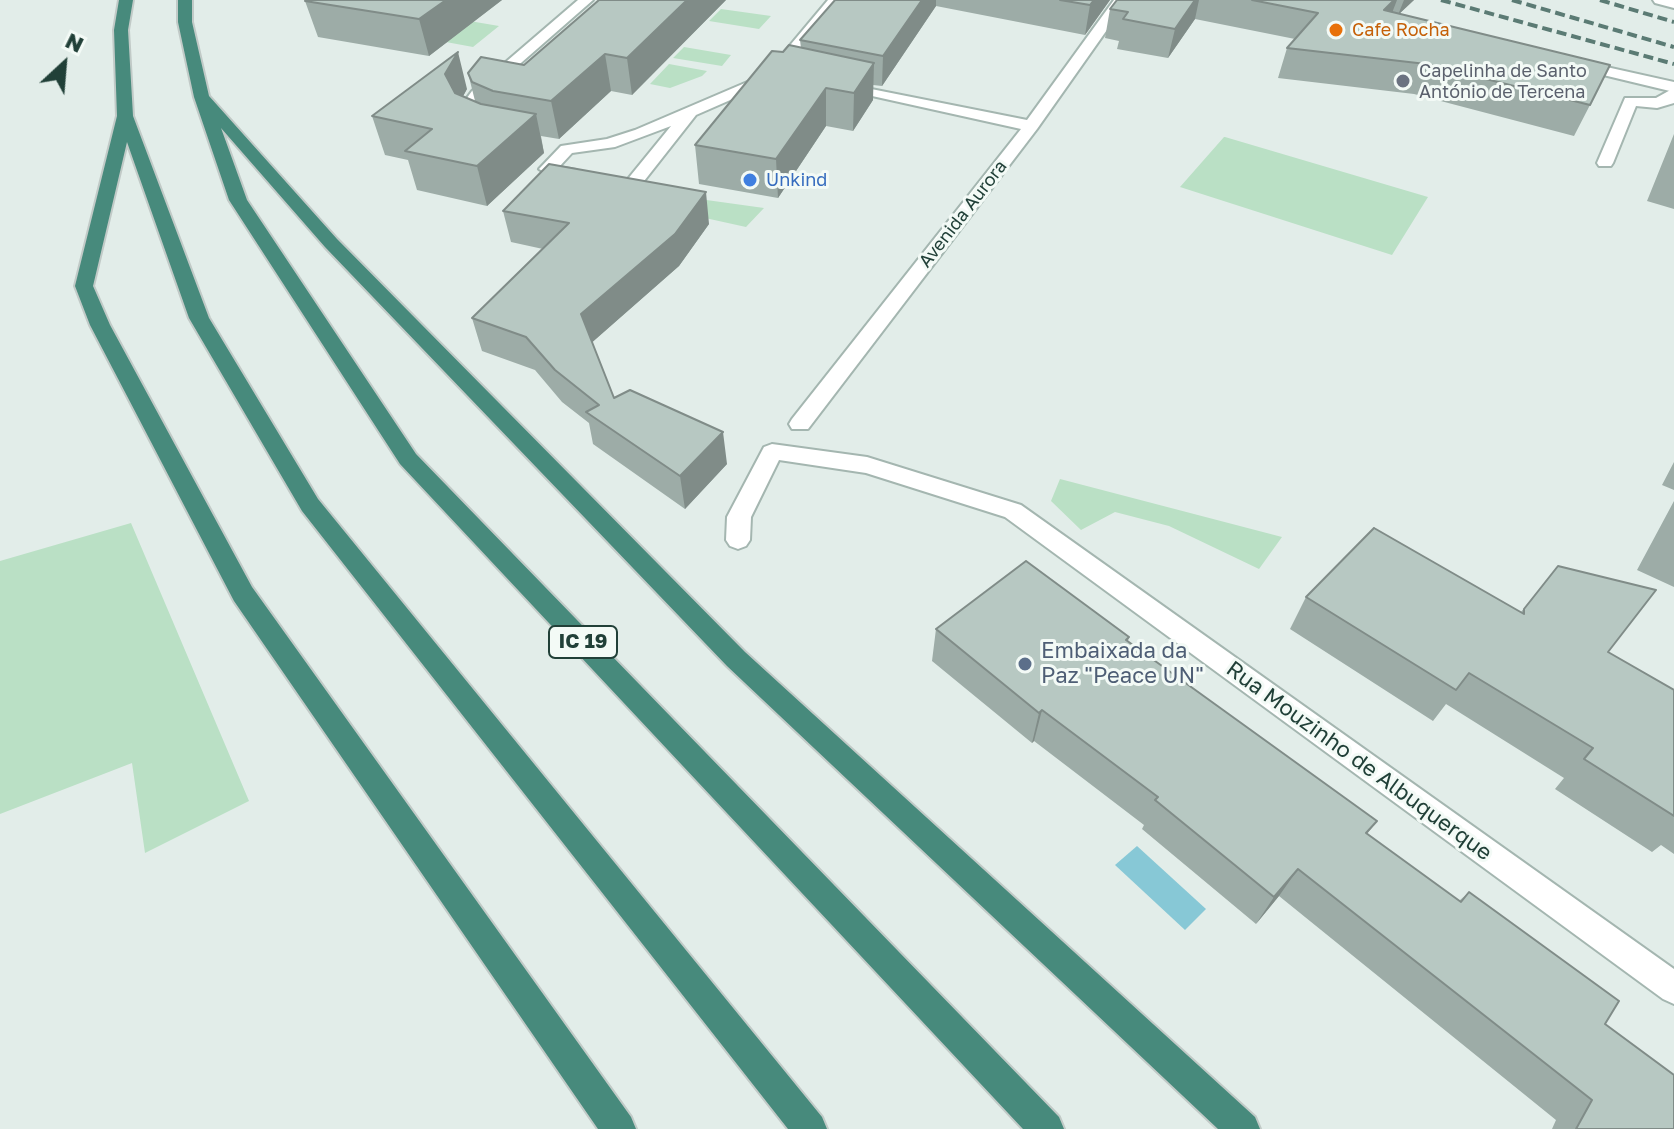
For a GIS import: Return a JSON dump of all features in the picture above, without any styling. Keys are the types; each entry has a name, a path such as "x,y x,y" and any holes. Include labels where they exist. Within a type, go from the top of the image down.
{"highway":[{"path":"126,0 121,30 125,116 84,286 100,325 243,594 619,1129"},
{"name":"IC 19","path":"185,0 185,22 202,97 238,200 408,459 1047,1129"},
{"path":"202,97 331,243 736,659 1242,1129"},
{"path":"125,116 199,318 310,505 810,1129"}],"street":[{"path":"497,136 472,125 466,110 477,94 586,0"},
{"path":"543,146 567,149 609,144 776,72 835,0"},
{"name":"Avenida Aurora","path":"800,424 1031,126 1121,0"},
{"path":"1660,0 1674,4"},
{"path":"1567,62 1674,87"},
{"path":"776,72 795,75"},
{"path":"824,81 1031,126"},
{"path":"1605,163 1630,101 1657,103 1671,99 1674,93"},
{"path":"567,149 547,169 631,186 691,111"},
{"name":"Rua Mouzinho de Albuquerque","path":"738,540 739,517 772,452 867,465 1013,511 1674,988"}],"green space":[{"path":"721,9 771,16 759,29 709,21"},
{"path":"446,17 499,26 473,47 419,37"},
{"path":"684,47 731,55 722,66 673,58"},
{"path":"669,64 707,71 702,76 670,88 650,84"},
{"path":"1224,137 1428,197 1392,255 1180,187"},
{"path":"692,198 764,208 746,227 678,212"},
{"path":"1060,479 1282,537 1259,569 1169,526 1115,512 1081,530 1051,501"},
{"path":"131,523 249,801 145,853 132,763 0,814 0,561"}],"water":[{"path":"1137,846 1206,909 1185,930 1115,865"}],"building":[{"path":"307,0 446,0 419,19"},
{"path":"599,0 687,0 627,58 605,54 551,101 493,91 472,82 468,73 481,57 524,65"},
{"path":"835,0 922,0 883,56 800,40"},
{"path":"1060,0 1094,0 1090,5"},
{"path":"1117,0 1195,0 1175,29 1123,19 1128,12 1110,9"},
{"path":"1252,0 1394,0 1384,10 1610,65 1590,105 1426,64 1287,48 1318,13"},
{"path":"789,45 874,63 854,93 826,88 776,159 695,145 772,51 783,52"},
{"path":"458,52 445,74 455,93 481,104 536,114 477,166 405,151 432,129 372,116"},
{"path":"549,164 706,192 675,234 581,314 614,398 630,390 723,432 680,476 586,412 599,405 555,370 526,337 472,318 569,223 503,211"},
{"path":"1374,528 1524,614 1524,609 1558,566 1656,590 1608,652 1674,690 1674,816 1584,759 1593,748 1469,673 1456,690 1306,597"},
{"path":"1026,561 1129,637 1126,640 1377,821 1366,833 1461,902 1469,892 1619,1001 1605,1024 1674,1075 1674,1129 1576,1129 1592,1100 1298,869 1274,897 1155,800 1158,797 1042,710 1039,713 936,629"}],"railway":[{"path":"1441,0 1674,64"},
{"path":"1512,0 1674,47"},
{"path":"1600,0 1674,22"}],"place":[{"name":"Cafe Rocha","path":"1336,30"},
{"name":"Capelinha de Santo António de Tercena","path":"1403,81"},
{"name":"Unkind","path":"750,180"},
{"name":"Embaixada da Paz \"Peace UN\"","path":"1025,664"}]}
